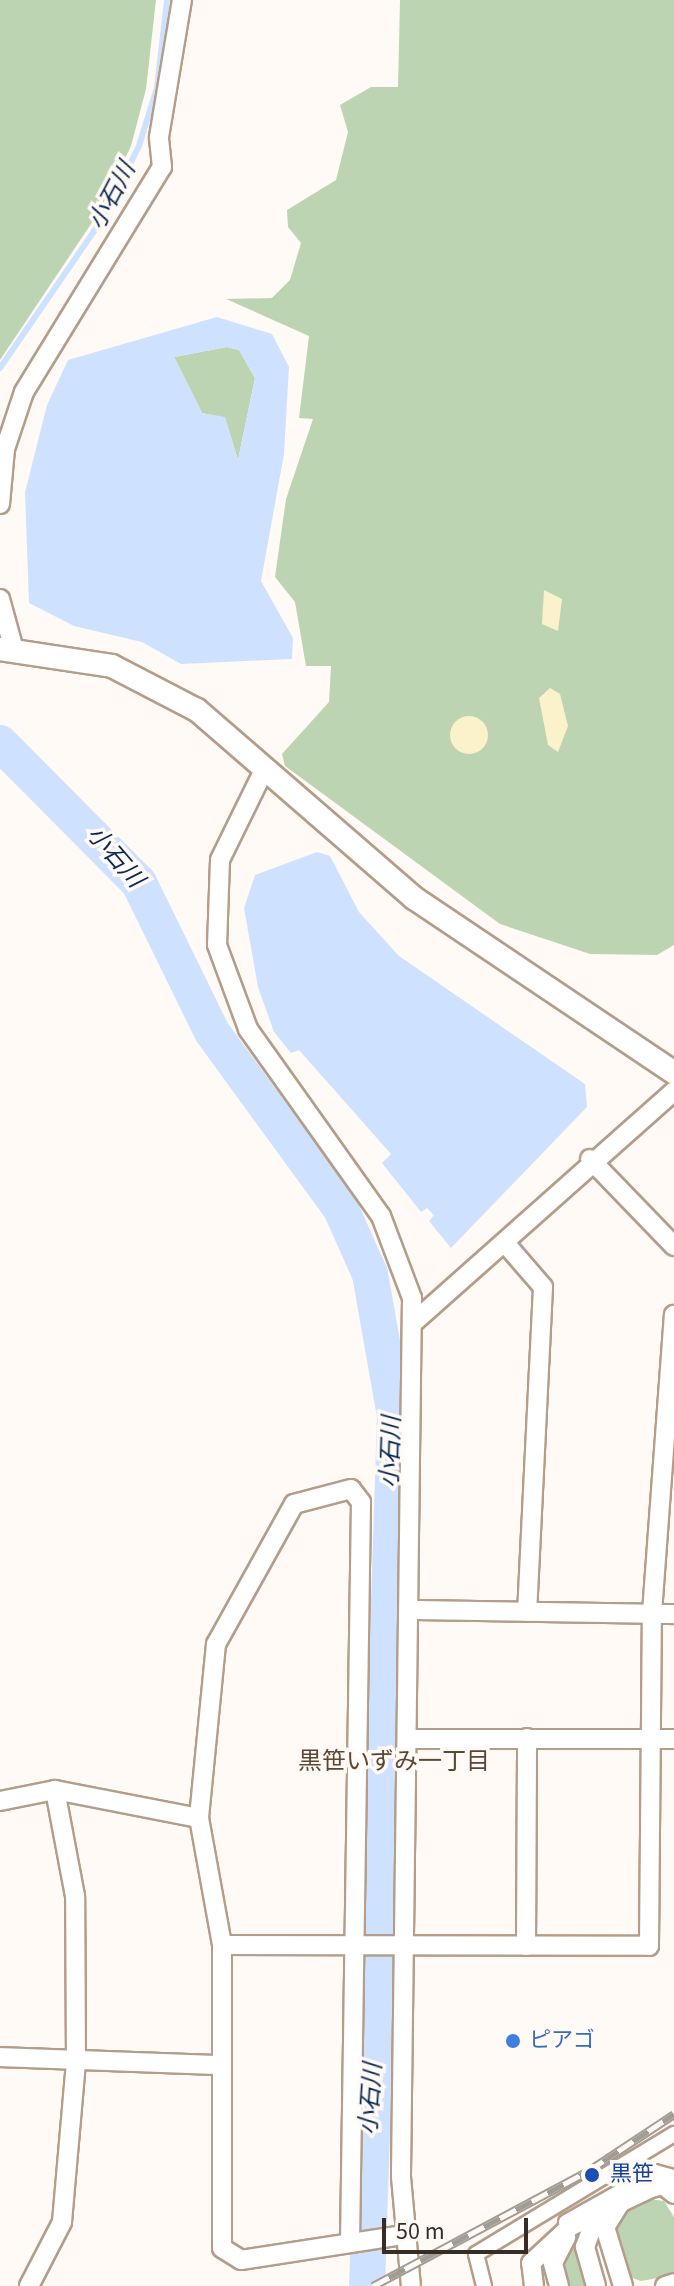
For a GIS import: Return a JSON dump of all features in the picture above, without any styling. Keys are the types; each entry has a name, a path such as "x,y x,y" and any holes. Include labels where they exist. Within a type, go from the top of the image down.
{"street":[{"path":"0,504 5,449 24,392 162,167 159,137 182,0"},
{"path":"0,599 7,650 112,666 148,681 197,710 414,898 674,1073"},
{"path":"264,770 220,860 213,908 217,945 271,1068 387,1228 414,1322 409,1610 411,1739 397,1944 395,2236 411,2286"},
{"path":"414,1322 505,1243 590,1159 674,1091"},
{"path":"590,1159 674,1246"},
{"path":"505,1243 543,1287 527,1612"},
{"path":"222,1945 649,1946 652,1613 674,1315"},
{"path":"354,2243 358,1944 357,1491 298,1499 218,1633 199,1818 222,1945 224,2253 241,2260 354,2243 395,2236"},
{"path":"409,1610 674,1614"},
{"path":"526,1946 527,1738"},
{"path":"411,1739 674,1739"},
{"path":"29,2286 62,2222 76,2061 75,1896 55,1790"},
{"path":"0,1801 55,1790 199,1818"},
{"path":"0,2057 221,2065"},
{"path":"484,2286 476,2254 674,2134"},
{"path":"527,2286 528,2259 585,2208 655,2172 674,2177"},
{"path":"534,2286 537,2255 592,2216 663,2185 674,2194"},
{"path":"620,2203 605,2227 623,2286"},
{"path":"559,2286 556,2249 592,2216"},
{"path":"592,2216 585,2247 596,2286"},
{"path":"665,2286 674,2283"}],"green space":[{"path":"0,0 156,0 146,89 131,146 99,212 0,360"},
{"path":"400,0 674,0 674,945 657,955 590,954 500,924 285,766 282,754 329,702 331,666 306,666 295,602 275,577 286,499 313,419 299,418 309,336 226,299 272,298 290,280 301,243 288,227 287,210 336,180 348,132 340,105 371,87 398,87"},
{"path":"227,347 239,350 255,378 238,460 225,418 202,413 174,357"},
{"path":"649,2199 664,2201 674,2217 674,2275 641,2281 627,2276 613,2232 623,2212"},
{"path":"574,2244 578,2247 589,2286 570,2286 564,2278 565,2254"}],"sand":[{"path":"544,590 562,599 558,631 542,624"},
{"path":"550,688 560,694 568,726 558,752 548,745 539,698"},
{"path":"469,716 483,721 488,735 483,749 469,754 455,749 450,735 455,721"}],"water":[{"path":"217,317 272,334 289,367 284,454 261,581 293,638 292,659 181,664 142,642 74,626 29,603 25,492 47,405 68,360","holes":["227,347 239,350 255,378 238,460 225,417 202,413 174,357"]},
{"path":"317,852 330,856 359,912 399,956 585,1084 587,1107 451,1248 429,1221 434,1215 427,1208 421,1212 382,1163 391,1154 299,1050 291,1053 274,1032 258,987 244,908 255,875"}],"waterway":[{"name":"小石川","path":"0,368 103,218 139,146 157,88 167,0"},
{"name":"小石川","path":"0,743 139,883 212,1032 341,1209 370,1274 395,1416 367,2286"}],"railway":[{"path":"373,2286 588,2171 674,2114"}],"place":[{"name":"ピアゴ","path":"513,2041"},
{"name":"黒笹","path":"592,2175"}],"district":[{"name":"黒笹いずみ一丁目","path":"394,1762"}]}
